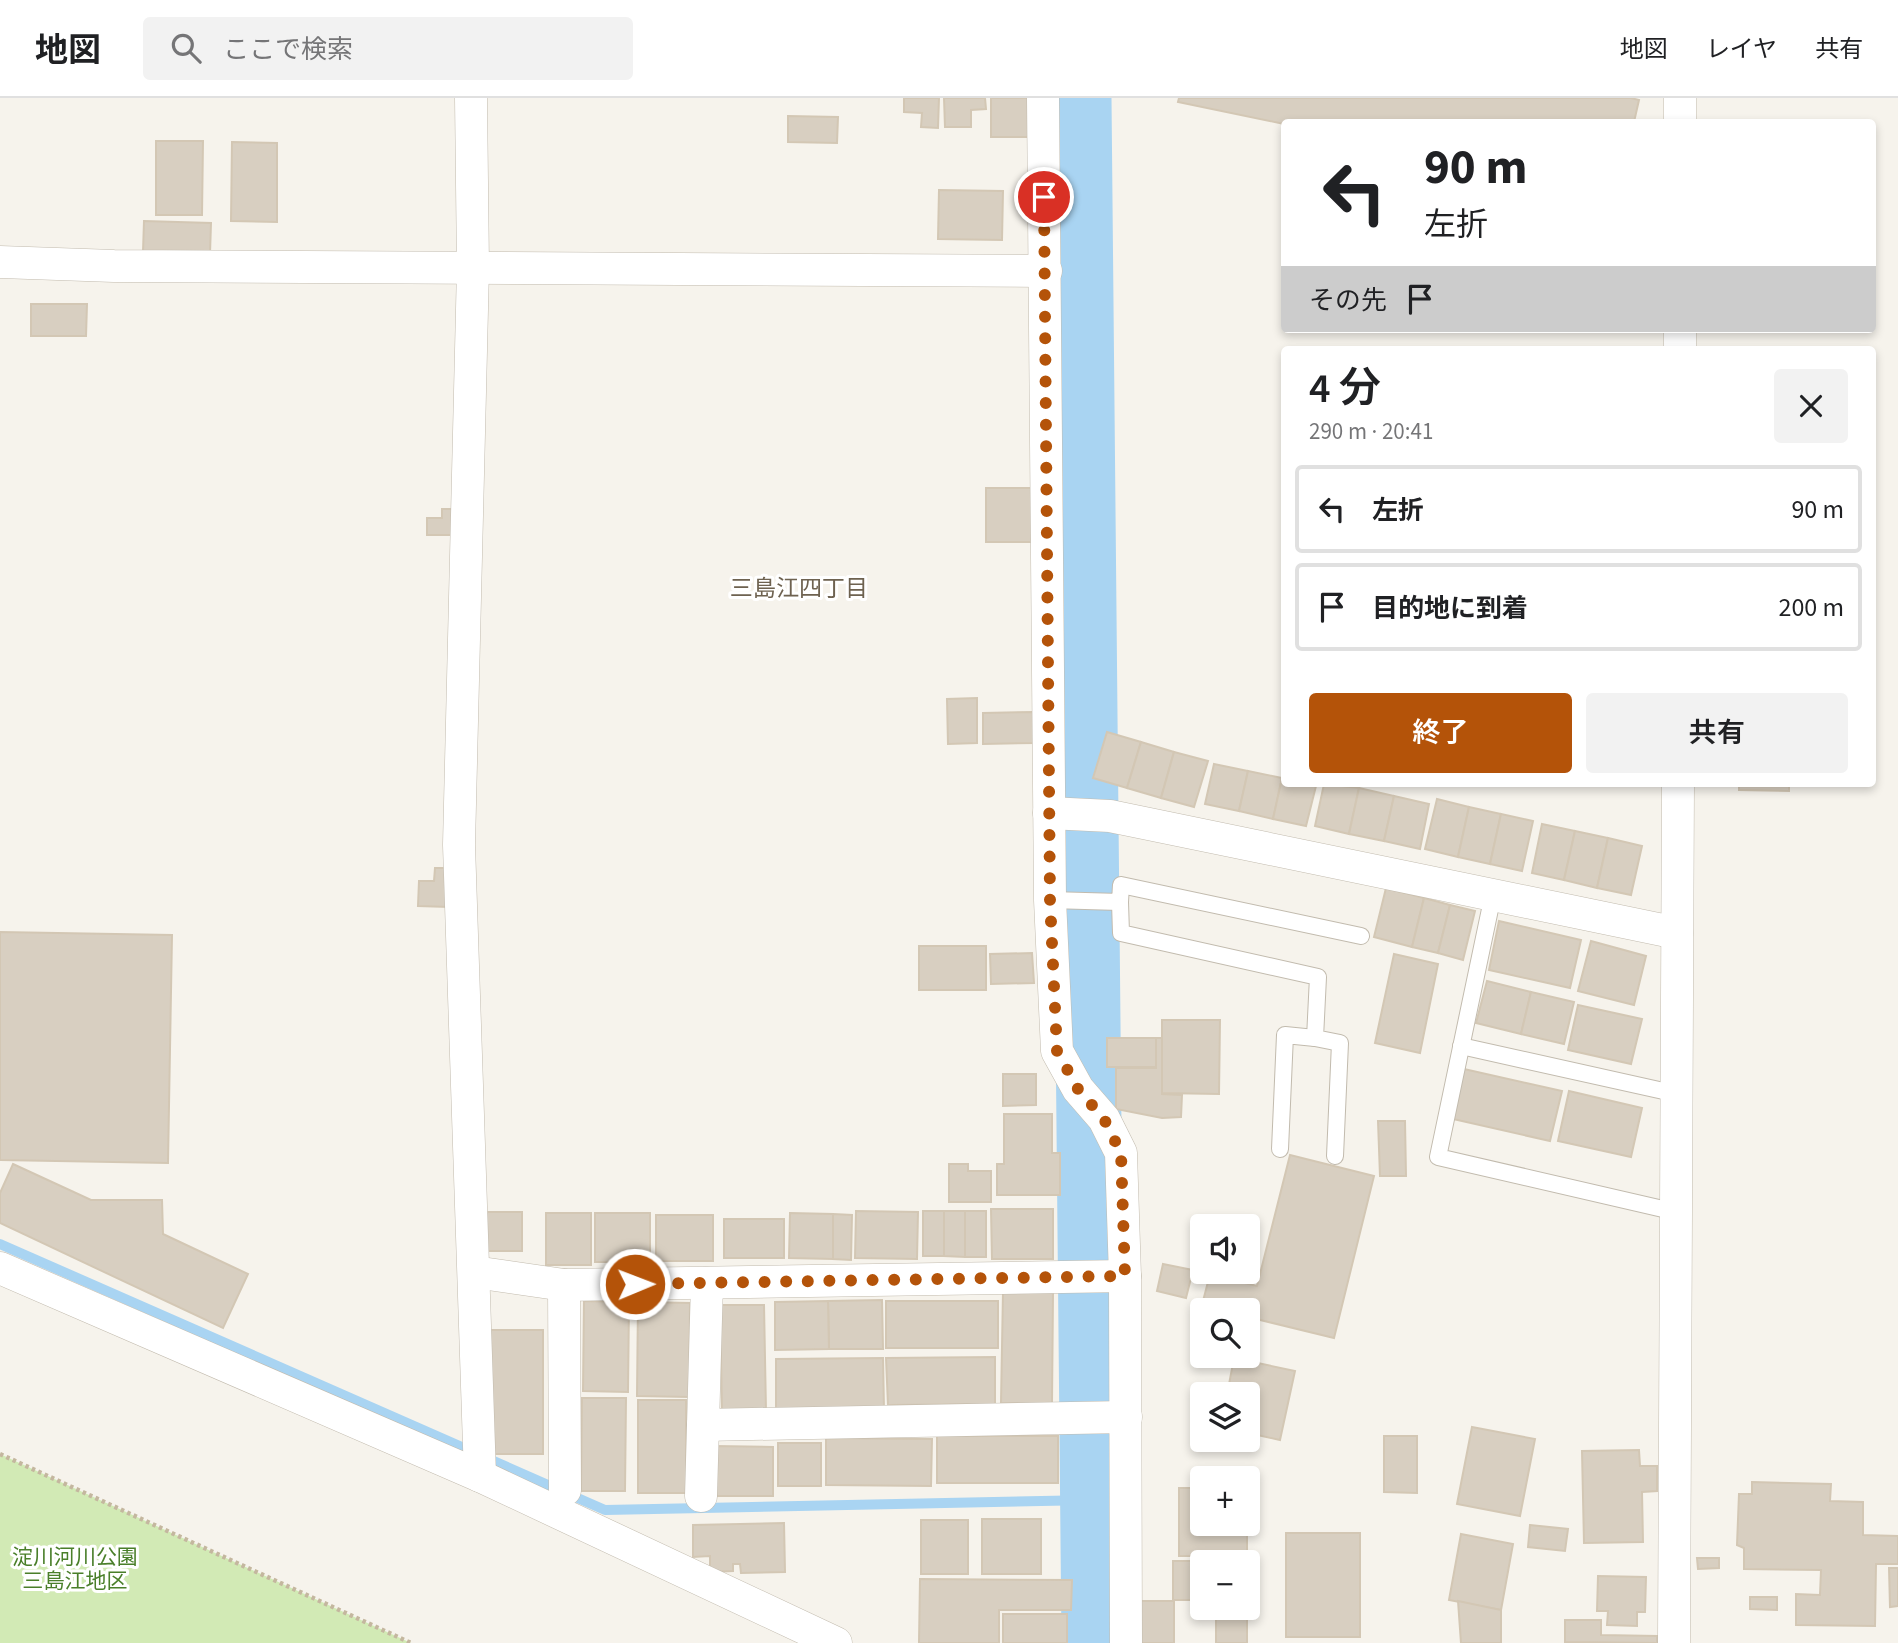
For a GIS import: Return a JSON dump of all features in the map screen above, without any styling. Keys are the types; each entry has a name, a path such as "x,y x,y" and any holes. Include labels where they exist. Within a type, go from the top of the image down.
{"street":[{"path":"471,98 473,268 459,845 480,1476"},
{"path":"1043,98 1050,900 1057,1051 1078,1089 1104,1119 1121,1153 1125,1276 1126,1643"},
{"path":"1680,119 1681,98"},
{"path":"0,262 1046,271"},
{"path":"1675,1643 1678,787"},
{"path":"1049,813 1110,816 1677,933"},
{"path":"0,1268 480,1476 836,1643"},
{"path":"474,1272 564,1285 1125,1276"},
{"path":"701,1496 707,1283"},
{"path":"564,1285 565,1490"},
{"path":"703,1425 1125,1417"}],"lane":[{"path":"1315,1038 1318,977 1121,933 1121,885 1362,936"},
{"path":"1493,895 1438,1157 1676,1212"},
{"path":"1050,900 1120,902"},
{"path":"1280,1149 1285,1035 1315,1038 1340,1042 1335,1156"},
{"path":"1461,1045 1677,1094"}],"path":[{"path":"0,1454 411,1643"}],"green space":[{"name":"淀川河川公園 三島江地区","path":"0,1454 411,1643 0,1643"}],"building":[{"path":"904,98 939,98 938,128 921,127 922,113 904,112"},
{"path":"944,98 985,98 986,109 971,110 971,127 945,127"},
{"path":"991,98 1028,98 1028,137 991,137"},
{"path":"1179,98 1639,100 1635,119 1281,119 1281,123 1178,102"},
{"path":"788,116 838,117 837,143 788,142"},
{"path":"156,141 203,141 202,215 156,215"},
{"path":"232,142 277,143 277,222 231,221"},
{"path":"939,190 1003,191 1002,240 938,239"},
{"path":"144,221 211,223 210,254 143,252"},
{"path":"31,304 87,304 86,336 31,336"},
{"path":"986,488 1032,488 1031,542 986,542"},
{"path":"442,509 455,509 455,535 427,535 427,518 442,518"},
{"path":"977,698 977,743 948,744 947,699"},
{"path":"1033,712 1034,743 983,744 983,713"},
{"path":"1107,732 1141,742 1127,788 1093,778"},
{"path":"1141,742 1174,752 1161,798 1127,788"},
{"path":"1174,752 1208,761 1194,807 1161,798"},
{"path":"1214,764 1248,771 1239,811 1205,804"},
{"path":"1248,771 1281,778 1273,819 1239,811"},
{"path":"1281,783 1281,787 1316,787 1306,826 1273,819"},
{"path":"1323,787 1359,788 1349,834 1315,826"},
{"path":"1739,787 1789,787 1789,791 1739,790"},
{"path":"1359,788 1394,796 1384,841 1349,834"},
{"path":"1394,796 1429,804 1420,849 1384,841"},
{"path":"1437,799 1469,807 1458,857 1425,849"},
{"path":"1469,807 1501,814 1490,864 1458,857"},
{"path":"1501,814 1533,821 1522,871 1490,864"},
{"path":"1542,824 1575,831 1564,880 1532,873"},
{"path":"1575,831 1608,838 1597,888 1564,880"},
{"path":"1608,838 1642,846 1631,895 1597,888"},
{"path":"435,868 450,868 449,907 418,906 419,881 434,881"},
{"path":"1386,888 1424,898 1412,947 1374,937"},
{"path":"1424,898 1450,905 1438,953 1412,947"},
{"path":"1450,905 1475,911 1463,960 1438,953"},
{"path":"1499,921 1581,940 1570,988 1489,970"},
{"path":"0,932 172,935 168,1163 0,1160"},
{"path":"1591,941 1646,956 1634,1005 1578,991"},
{"path":"919,946 986,946 986,990 919,990"},
{"path":"1032,953 1034,983 991,984 990,954"},
{"path":"1394,954 1438,964 1420,1053 1375,1043"},
{"path":"1487,981 1531,992 1521,1034 1476,1023"},
{"path":"1531,992 1574,1002 1564,1044 1521,1034"},
{"path":"1578,1005 1642,1019 1631,1064 1568,1050"},
{"path":"1162,1020 1220,1020 1219,1094 1162,1093"},
{"path":"1107,1038 1156,1038 1156,1067 1107,1067"},
{"path":"1156,1038 1162,1038 1162,1094 1182,1095 1181,1117 1162,1118 1116,1109 1116,1068 1156,1068"},
{"path":"1464,1069 1562,1091 1550,1141 1453,1119"},
{"path":"1003,1074 1036,1074 1036,1105 1003,1106"},
{"path":"1569,1091 1642,1108 1631,1157 1558,1141"},
{"path":"1004,1114 1052,1114 1052,1153 1060,1153 1060,1195 997,1195 997,1164 1004,1164"},
{"path":"1378,1121 1405,1121 1406,1176 1380,1176"},
{"path":"1290,1155 1374,1176 1334,1338 1260,1320 1260,1298 1204,1298 1207,1284 1257,1286 1260,1284 1260,1274"},
{"path":"13,1164 91,1200 162,1200 163,1234 248,1274 223,1328 0,1223 0,1193"},
{"path":"949,1164 968,1164 968,1171 991,1171 991,1202 949,1202"},
{"path":"991,1209 1053,1209 1053,1259 992,1259"},
{"path":"856,1211 918,1212 917,1259 855,1258"},
{"path":"923,1211 944,1211 944,1256 923,1256"},
{"path":"944,1211 965,1211 965,1257 944,1256"},
{"path":"965,1211 986,1211 986,1257 965,1257"},
{"path":"487,1212 522,1212 522,1251 487,1251"},
{"path":"546,1213 591,1213 591,1265 546,1265"},
{"path":"595,1213 650,1213 650,1262 595,1262"},
{"path":"790,1213 833,1214 833,1259 789,1258"},
{"path":"833,1214 852,1215 851,1260 833,1259"},
{"path":"656,1215 713,1215 713,1261 656,1261"},
{"path":"724,1219 784,1219 784,1258 724,1258"},
{"path":"1163,1264 1190,1269 1186,1298 1157,1291"},
{"path":"1003,1292 1053,1293 1052,1404 1001,1403"},
{"path":"882,1300 883,1349 829,1349 828,1301"},
{"path":"584,1301 629,1302 628,1392 583,1391"},
{"path":"828,1301 829,1349 775,1350 775,1302"},
{"path":"886,1301 998,1301 998,1348 886,1348"},
{"path":"638,1302 690,1303 689,1397 637,1396"},
{"path":"720,1305 764,1305 766,1411 722,1412"},
{"path":"491,1330 543,1330 543,1454 491,1454"},
{"path":"995,1357 995,1404 888,1405 886,1358"},
{"path":"883,1358 884,1410 776,1409 776,1359"},
{"path":"1260,1364 1295,1371 1280,1440 1260,1436 1260,1382 1229,1382 1232,1368 1260,1368"},
{"path":"582,1398 626,1398 625,1491 581,1491"},
{"path":"638,1400 686,1400 686,1493 638,1493"},
{"path":"1472,1427 1535,1439 1520,1516 1457,1504"},
{"path":"937,1436 1058,1436 1058,1483 937,1483"},
{"path":"1384,1436 1417,1436 1417,1493 1384,1492"},
{"path":"826,1438 932,1439 931,1486 826,1485"},
{"path":"778,1443 821,1443 821,1486 778,1486"},
{"path":"714,1446 773,1447 773,1496 713,1496"},
{"path":"1639,1450 1640,1466 1657,1466 1657,1491 1642,1492 1643,1542 1584,1543 1582,1451"},
{"path":"1752,1482 1831,1484 1830,1501 1863,1502 1863,1535 1898,1536 1898,1564 1876,1564 1875,1626 1796,1625 1796,1594 1820,1595 1821,1570 1744,1569 1744,1548 1737,1545 1739,1494 1752,1494"},
{"path":"1179,1488 1190,1488 1190,1536 1247,1536 1247,1550 1190,1550 1190,1556 1179,1556"},
{"path":"982,1519 1041,1519 1041,1574 982,1574"},
{"path":"921,1520 968,1520 968,1574 921,1574"},
{"path":"784,1523 785,1572 741,1573 740,1564 733,1564 733,1571 710,1572 710,1556 693,1557 693,1525"},
{"path":"1530,1525 1568,1529 1565,1551 1528,1547"},
{"path":"1286,1533 1360,1533 1360,1637 1286,1637"},
{"path":"1461,1534 1513,1544 1501,1610 1449,1600"},
{"path":"1697,1558 1719,1558 1719,1568 1698,1569"},
{"path":"1173,1561 1190,1561 1190,1600 1173,1600"},
{"path":"1889,1568 1898,1568 1898,1606 1890,1607"},
{"path":"1598,1576 1646,1577 1645,1612 1637,1612 1637,1626 1607,1625 1608,1611 1597,1611"},
{"path":"920,1579 1072,1580 1071,1610 999,1610 999,1643 919,1643"},
{"path":"1750,1597 1777,1597 1777,1610 1750,1609"},
{"path":"1141,1601 1174,1601 1174,1643 1141,1643"},
{"path":"1458,1601 1501,1610 1501,1643 1461,1643"},
{"path":"1003,1614 1067,1614 1067,1643 1003,1643"},
{"path":"1216,1620 1247,1620 1247,1643 1216,1643"},
{"path":"1565,1620 1601,1620 1601,1635 1657,1636 1657,1643 1565,1642"}],"waterway":[{"path":"1079,98 1094,1643"},
{"path":"0,1244 605,1510 1092,1500"}],"district":[{"name":"三島江四丁目","path":"799,588"}],"route":[{"path":"635,1284 1125,1276 1121,1153 1104,1119 1078,1089 1057,1051 1050,900 1044,197"}]}
